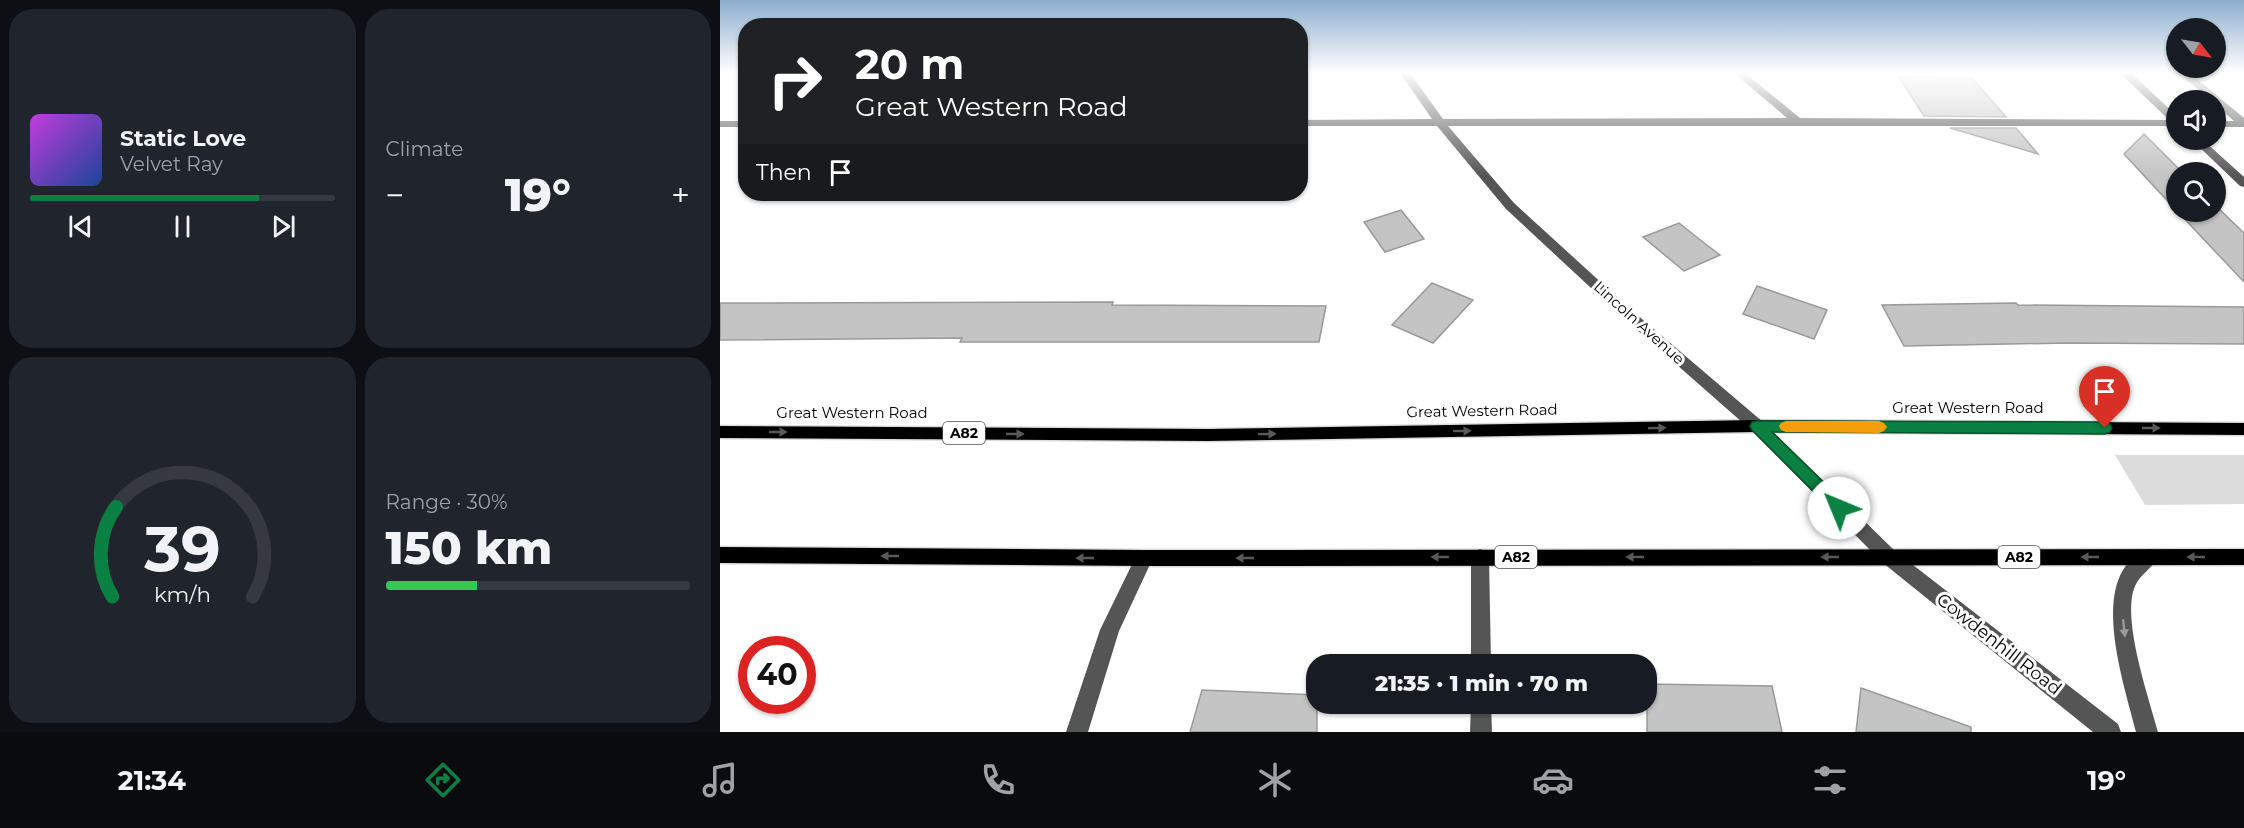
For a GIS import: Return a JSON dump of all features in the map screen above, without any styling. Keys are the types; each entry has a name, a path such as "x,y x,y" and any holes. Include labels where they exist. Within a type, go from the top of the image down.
{"main road":[{"name":"Great Western Road","path":"720,432 1208,435 1757,426 2244,429"},
{"name":"A82","path":"720,555 1143,558 2244,557"}],"street":[{"name":"Lincoln Avenue","path":"1429,107 1510,206 1624,311 1757,426 1889,556"},
{"path":"1780,107 1797,121"},
{"path":"2224,107 2244,124"},
{"path":"1308,123 2166,122"},
{"path":"720,124 738,124"},
{"path":"2226,124 2244,124"},
{"path":"2208,150 2244,183"},
{"name":"Cowdenhill Road","path":"1889,556 2110,732"},
{"path":"1480,557 1480,654"},
{"path":"2147,732 2127,653 2122,612 2127,582 2149,557"},
{"path":"1077,732 1110,630 1143,558"},
{"path":"1481,714 1481,732"}],"shaded area":[{"path":"2115,455 2244,455 2244,504 2145,505"}],"building":[{"path":"1918,107 1997,107 2006,117 1924,116"},
{"path":"1950,128 2016,128 2038,154"},
{"path":"2144,134 2172,162 2166,162 2166,199 2124,154"},
{"path":"1401,210 1424,239 1385,252 1364,222"},
{"path":"2226,216 2244,233 2244,282 2187,222 2226,222"},
{"path":"1679,223 1720,255 1684,271 1643,237"},
{"path":"1432,283 1473,300 1433,343 1392,325"},
{"path":"1757,286 1827,310 1814,339 1743,314"},
{"path":"1113,302 1112,305 1326,306 1319,342 960,342 962,338 720,340 720,303"},
{"path":"2016,303 2018,305 2244,307 2244,344 2066,343 1904,346 1882,305"},
{"path":"1657,684 1772,686 1782,732 1647,732 1647,714 1657,714"},
{"path":"1861,688 1971,727 1971,732 1856,732"},
{"path":"1202,690 1306,695 1306,714 1317,714 1317,732 1190,732"}],"slow traffic":[{"path":"1786,426 1879,427"}],"route":[{"path":"1839,508 1757,426 2105,428"}]}
